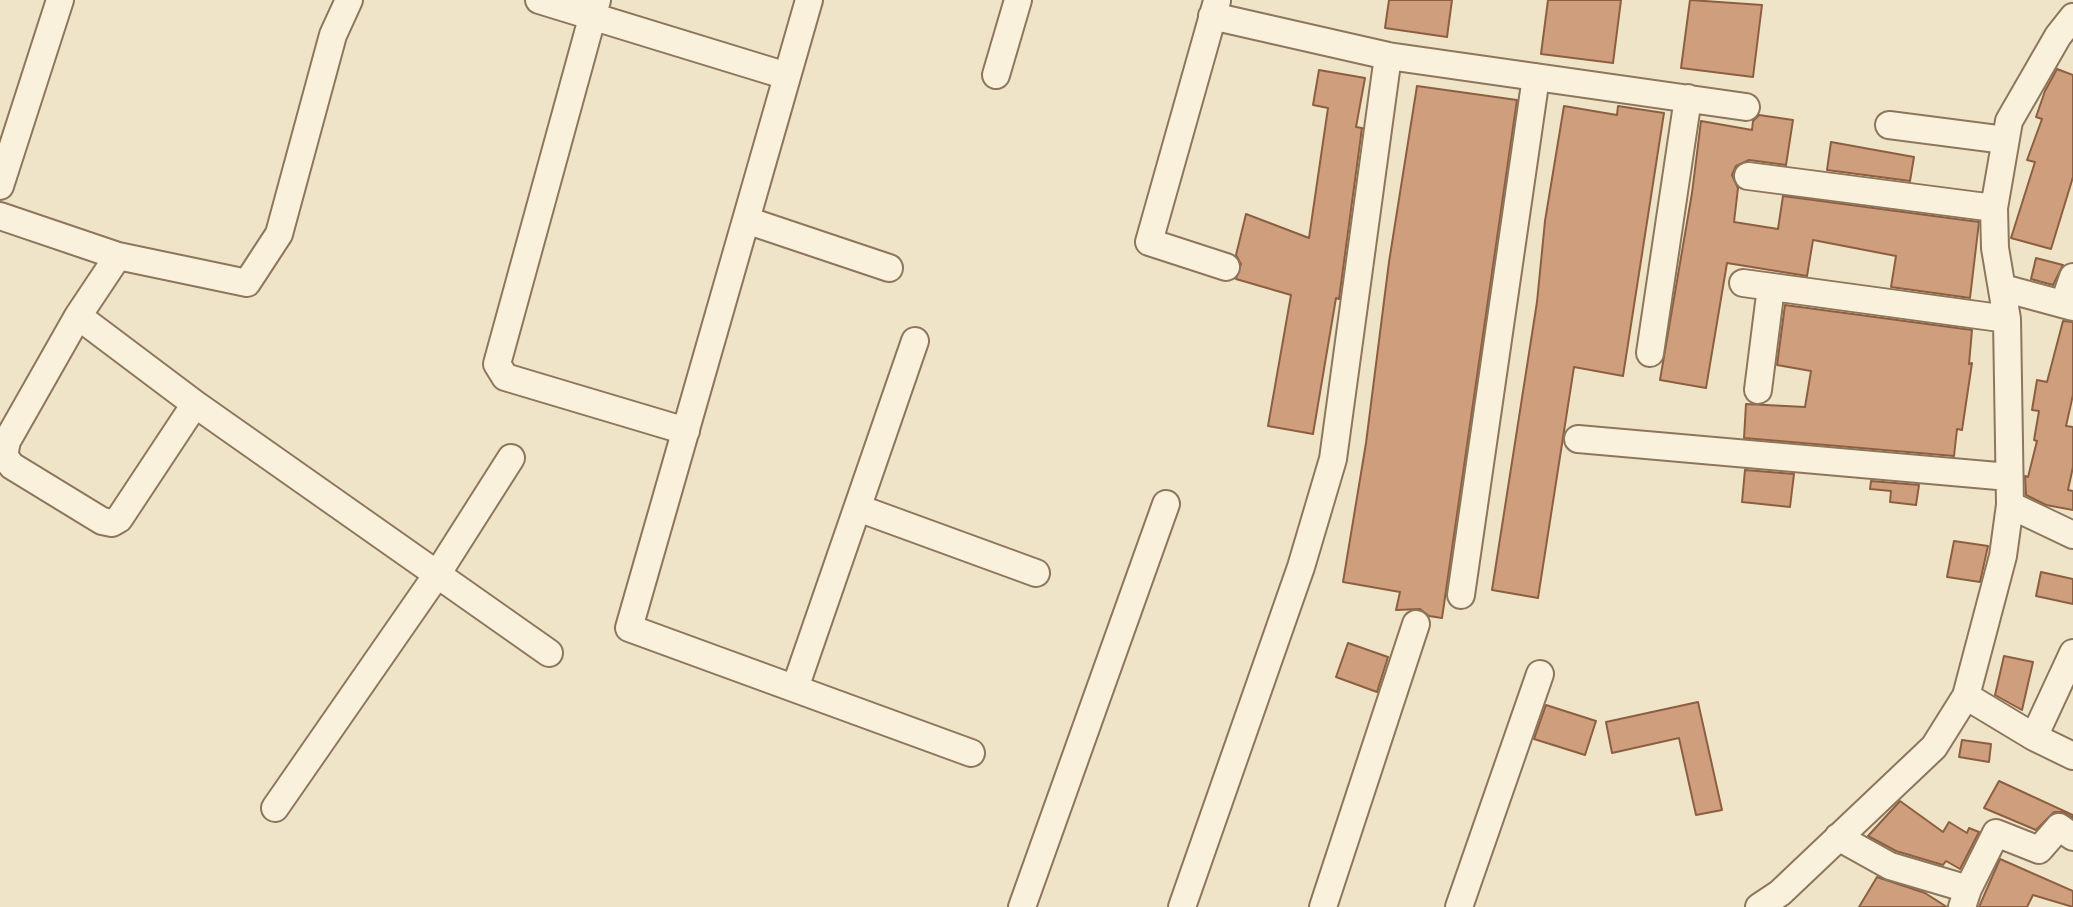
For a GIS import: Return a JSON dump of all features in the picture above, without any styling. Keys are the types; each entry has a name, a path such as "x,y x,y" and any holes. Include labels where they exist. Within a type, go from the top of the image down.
{"street":[{"path":"0,186 60,0"},
{"path":"0,216 118,256 247,282 279,234 333,35 349,0"},
{"path":"539,0 595,8 787,76"},
{"path":"809,0 629,628 971,753"},
{"path":"996,75 1018,0"},
{"path":"595,8 497,363 505,377 685,431"},
{"path":"1226,267 1149,242 1215,8 1388,56 1746,107"},
{"path":"1779,902 1838,837 1934,747 1966,696 2003,556 2010,505 2007,318 1995,248 1994,208 2009,121 2058,36 2073,17"},
{"path":"1182,907 1301,567 1333,459 1388,56"},
{"path":"1461,595 1536,77"},
{"path":"1650,353 1688,99"},
{"path":"1889,125 2005,140"},
{"path":"1748,176 1837,190 1994,208"},
{"path":"746,220 889,268"},
{"path":"118,256 78,316 7,441 4,456 12,466 102,521 112,523 119,519 195,404"},
{"path":"2003,288 2068,305 2073,277"},
{"path":"1743,283 2007,318"},
{"path":"1758,390 1771,287"},
{"path":"78,316 195,404 549,653"},
{"path":"795,688 915,341"},
{"path":"1578,439 2009,477"},
{"path":"275,808 436,576 511,458"},
{"path":"1022,907 1166,504"},
{"path":"2010,505 2073,535"},
{"path":"858,508 1036,573"},
{"path":"1323,907 1416,624"},
{"path":"2034,737 2073,653"},
{"path":"1459,907 1540,674"},
{"path":"1966,696 2034,737 2073,756"},
{"path":"1838,837 1890,866 1965,898 1996,832 2039,850 2059,827 2073,837"}],"building":[{"path":"1389,0 1452,0 1447,37 1385,28"},
{"path":"1548,0 1621,0 1613,63 1541,54"},
{"path":"1690,0 1762,5 1753,77 1681,68"},
{"path":"2057,69 2073,75 2073,177 2051,249 2011,238 2035,162 2027,160 2042,119 2036,117 2045,91"},
{"path":"1319,70 1365,78 1356,127 1362,128 1339,299 1336,298 1313,434 1268,426 1291,295 1236,279 1241,264 1236,255 1246,214 1309,238 1328,108 1313,105"},
{"path":"1417,86 1517,100 1442,618 1429,616 1420,609 1396,610 1400,592 1343,582 1366,443 1389,262"},
{"path":"1564,106 1617,115 1618,106 1664,113 1623,376 1574,367 1538,598 1492,590 1537,302 1545,221"},
{"path":"1759,115 1793,120 1786,165 1749,160 1736,166 1732,175 1738,188 1734,222 1778,229 1783,196 1979,222 1970,298 1891,287 1896,256 1813,240 1807,276 1727,263 1706,388 1660,380 1692,193 1701,121 1752,130 1753,121"},
{"path":"1831,142 1914,157 1910,181 1827,170"},
{"path":"2036,258 2063,265 2053,285 2031,279"},
{"path":"1785,305 1972,330 1969,364 1972,363 1962,430 1957,429 1954,456 1744,438 1746,404 1805,407 1811,371 1777,365"},
{"path":"2063,321 2073,322 2073,395 2066,426 2073,427 2073,467 2068,490 2073,491 2073,510 2046,505 2026,495 2025,476 2028,477 2037,441 2034,440 2039,411 2032,410 2037,380 2047,382"},
{"path":"1745,470 1794,474 1790,507 1742,502"},
{"path":"1871,481 1919,485 1916,505 1890,502 1891,491 1870,489"},
{"path":"1954,541 1988,546 1980,582 1947,577"},
{"path":"2041,572 2073,579 2073,604 2036,596"},
{"path":"1348,643 1388,657 1377,692 1336,677"},
{"path":"2004,656 2033,662 2022,710 1995,695"},
{"path":"1698,702 1722,810 1696,815 1679,738 1612,753 1606,722"},
{"path":"1546,705 1596,721 1585,755 1534,739"},
{"path":"1962,740 1991,744 1989,762 1959,757"},
{"path":"1999,781 2073,815 2073,818 2062,812 2054,812 2036,830 1984,808"},
{"path":"1900,801 1943,832 1949,822 1967,833 1969,828 1979,832 1960,869 1946,861 1943,865 1896,851 1868,836"},
{"path":"2000,859 2073,891 2073,907 2033,895 2027,907 1979,907"},
{"path":"1877,877 1925,893 1947,907 1859,907"}]}
